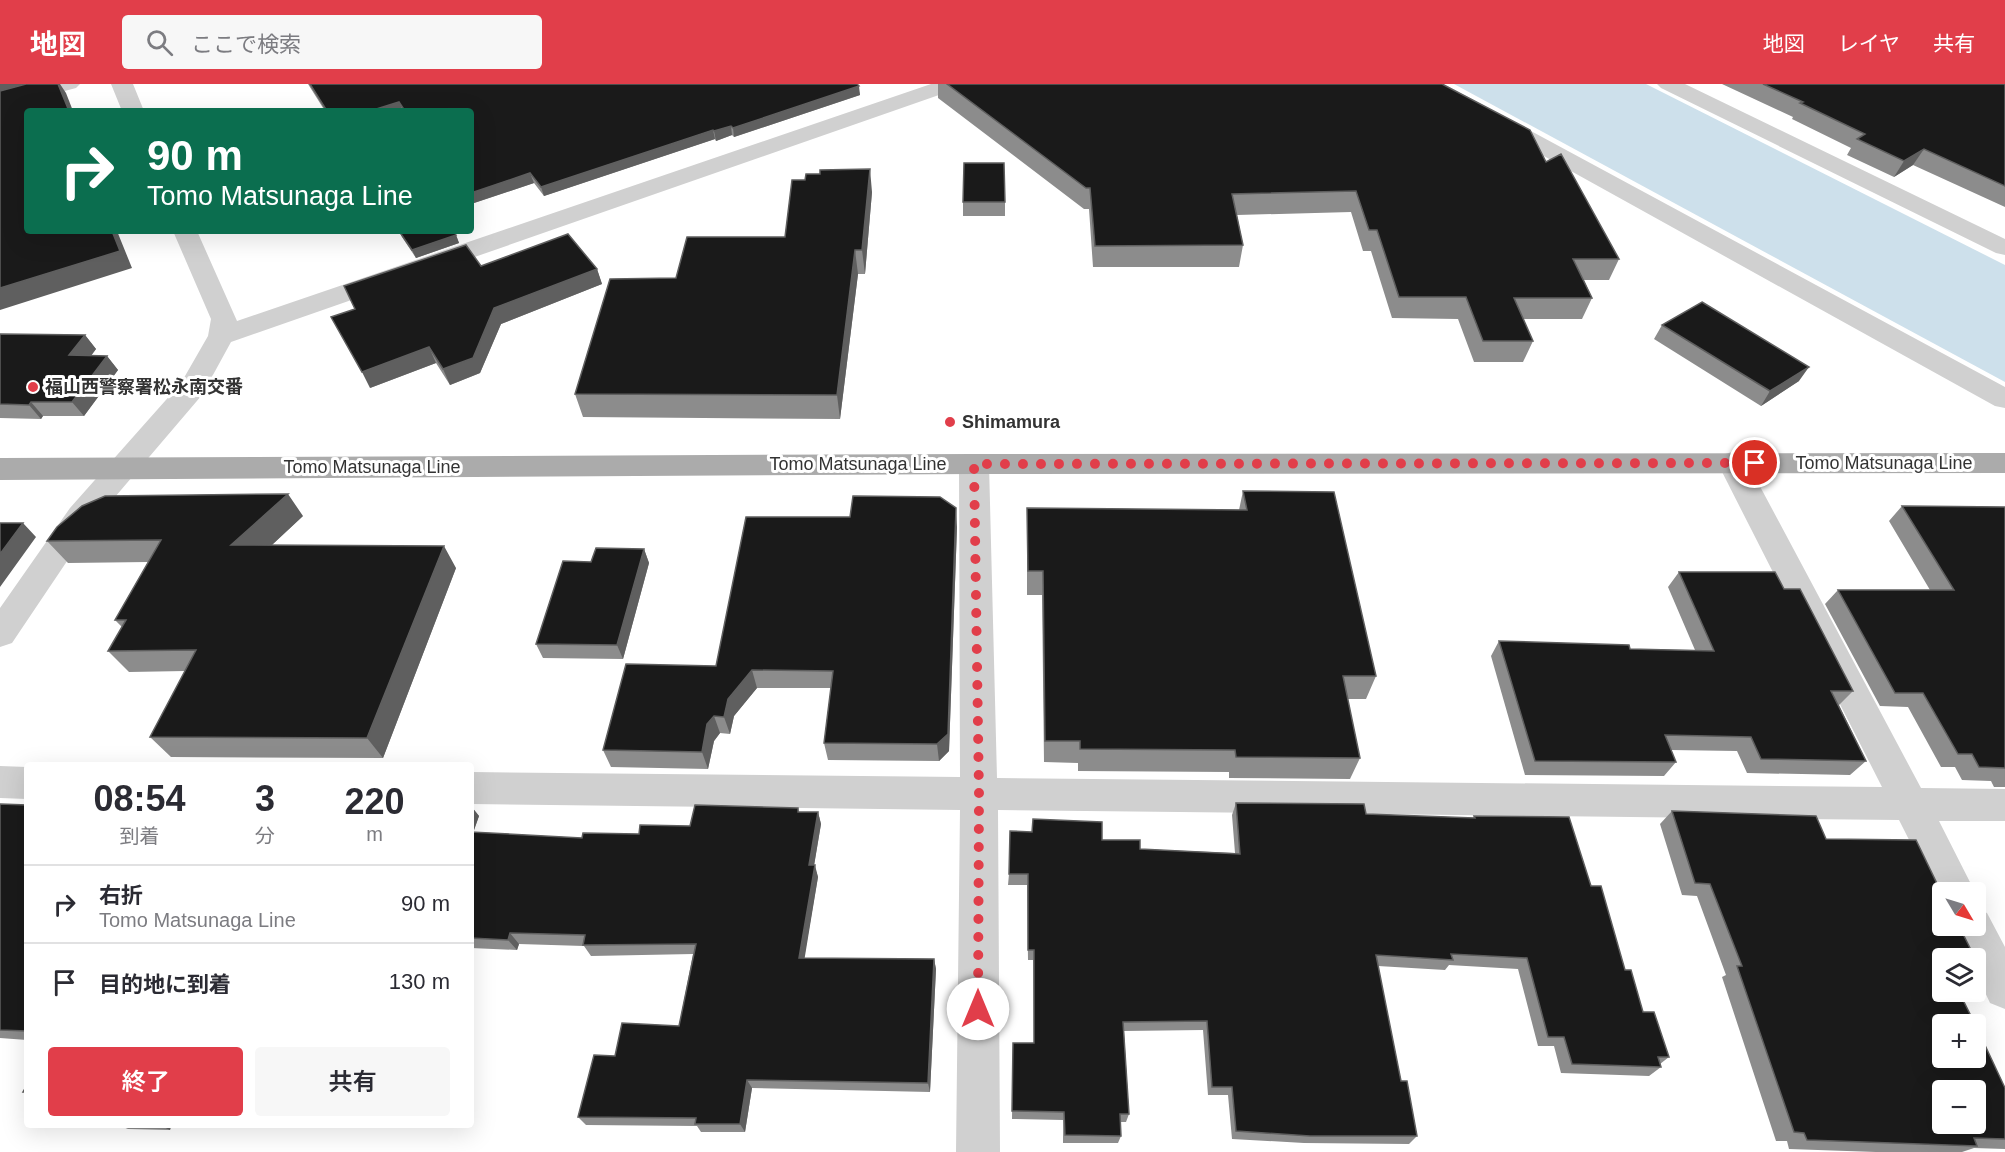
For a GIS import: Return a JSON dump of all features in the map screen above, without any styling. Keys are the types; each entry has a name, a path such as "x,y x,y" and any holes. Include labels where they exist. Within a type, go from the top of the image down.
{"main road":[{"name":"Tomo Matsunaga Line","path":"0,470 974,464 2005,463"}],"street":[{"path":"0,102 69,84"},
{"path":"122,84 132,108"},
{"path":"221,336 952,84"},
{"path":"1428,84 2005,399"},
{"path":"1668,84 2005,248"},
{"path":"0,634 81,516 192,388 221,336 224,319 186,234"},
{"path":"1732,462 1951,882"},
{"path":"974,464 979,794 978,1152"},
{"path":"0,782 24,783"},
{"path":"474,788 2005,805"},
{"path":"1978,936 2005,990"}],"water":[{"path":"1454,84 1646,84 2005,265 2005,382"}],"building":[{"path":"26,84 58,84 68,108 24,108 24,234 113,234 120,251 0,288 0,91"},
{"path":"310,84 857,84 859,86 733,128 731,126 713,130 541,187 530,173 474,192 474,108 403,108 399,102 380,108 325,108"},
{"path":"947,84 1442,84 1530,130 1546,162 1561,154 1619,259 1573,259 1592,298 1514,298 1533,341 1483,341 1466,297 1399,297 1377,230 1369,230 1356,191 1232,194 1243,245 1095,246 1090,188 1086,188"},
{"path":"1763,84 2005,84 2005,186 1924,149 1904,161 1857,139 1865,134"},
{"path":"964,163 1004,163 1005,202 963,202"},
{"path":"870,169 862,250 855,250 837,395 575,394 610,279 676,278 687,237 785,237 792,180 805,180 806,174 820,174 820,170"},
{"path":"401,234 456,235 412,250"},
{"path":"568,234 597,269 494,308 473,358 443,369 429,347 362,372 331,317 355,309 344,286 466,245 481,266"},
{"path":"1702,302 1809,367 1770,391 1662,325"},
{"path":"0,334 85,335 69,355 107,356 72,402 31,402 29,405 0,404"},
{"path":"1243,491 1334,492 1376,676 1343,676 1360,758 1236,757 1235,750 1080,749 1080,741 1045,741 1043,571 1028,571 1027,508 1247,510"},
{"path":"288,494 231,545 444,546 367,738 150,737 196,650 108,651 126,620 115,620 161,540 47,541 57,527 82,506 105,496"},
{"path":"853,496 940,497 956,508 948,734 937,744 824,743 833,671 752,670 728,699 724,717 714,716 707,724 702,752 603,750 626,664 716,666 746,517 850,517"},
{"path":"1902,506 2005,507 2005,768 1979,767 1972,754 1958,754 1923,693 1895,693 1838,590 1954,590"},
{"path":"0,523 23,523 0,554"},
{"path":"596,548 644,549 617,645 536,644 563,561 591,562"},
{"path":"1679,572 1775,572 1784,589 1800,589 1853,691 1831,691 1866,761 1761,759 1751,737 1665,735 1676,762 1535,761 1499,641 1629,645 1630,649 1714,651"},
{"path":"1236,803 1364,804 1366,814 1475,818 1474,816 1569,817 1591,886 1601,886 1625,970 1631,970 1643,1012 1654,1012 1669,1057 1658,1057 1661,1067 1572,1064 1564,1037 1548,1037 1527,958 1451,954 1453,960 1376,955 1401,1081 1407,1081 1417,1136 1310,1136 1236,1131 1232,1087 1212,1087 1207,1021 1123,1022 1129,1114 1120,1114 1121,1136 1065,1135 1064,1112 1012,1111 1013,1043 1034,1043 1034,950 1028,950 1028,874 1009,874 1010,831 1032,832 1033,819 1102,822 1102,840 1140,840 1140,849 1240,854"},
{"path":"0,804 24,805 24,1031 0,1030"},
{"path":"695,805 798,808 798,812 818,812 809,865 815,865 799,958 934,959 928,1083 747,1080 740,1124 695,1124 696,1118 578,1117 594,1055 615,1056 622,1023 679,1026 696,944 583,945 585,935 510,933 508,940 474,938 474,832 582,838 583,833 639,834 640,825 690,826"},
{"path":"1672,811 1816,816 1826,839 1916,840 1936,882 1932,882 1932,936 1964,936 1970,948 1932,948 1932,1002 1964,1002 1970,1014 1932,1014 1932,1068 1986,1068 1986,1047 2005,1088 2005,1139 1974,1138 1977,1146 1807,1140 1804,1133 1794,1132 1737,966 1742,966 1710,884 1695,883"}],"place":[{"name":"福山西警察署松永南交番","path":"33,387"},
{"name":"Shimamura","path":"950,422"}],"route":[{"path":"978,1009 979,794 974,464 1755,463"}]}
